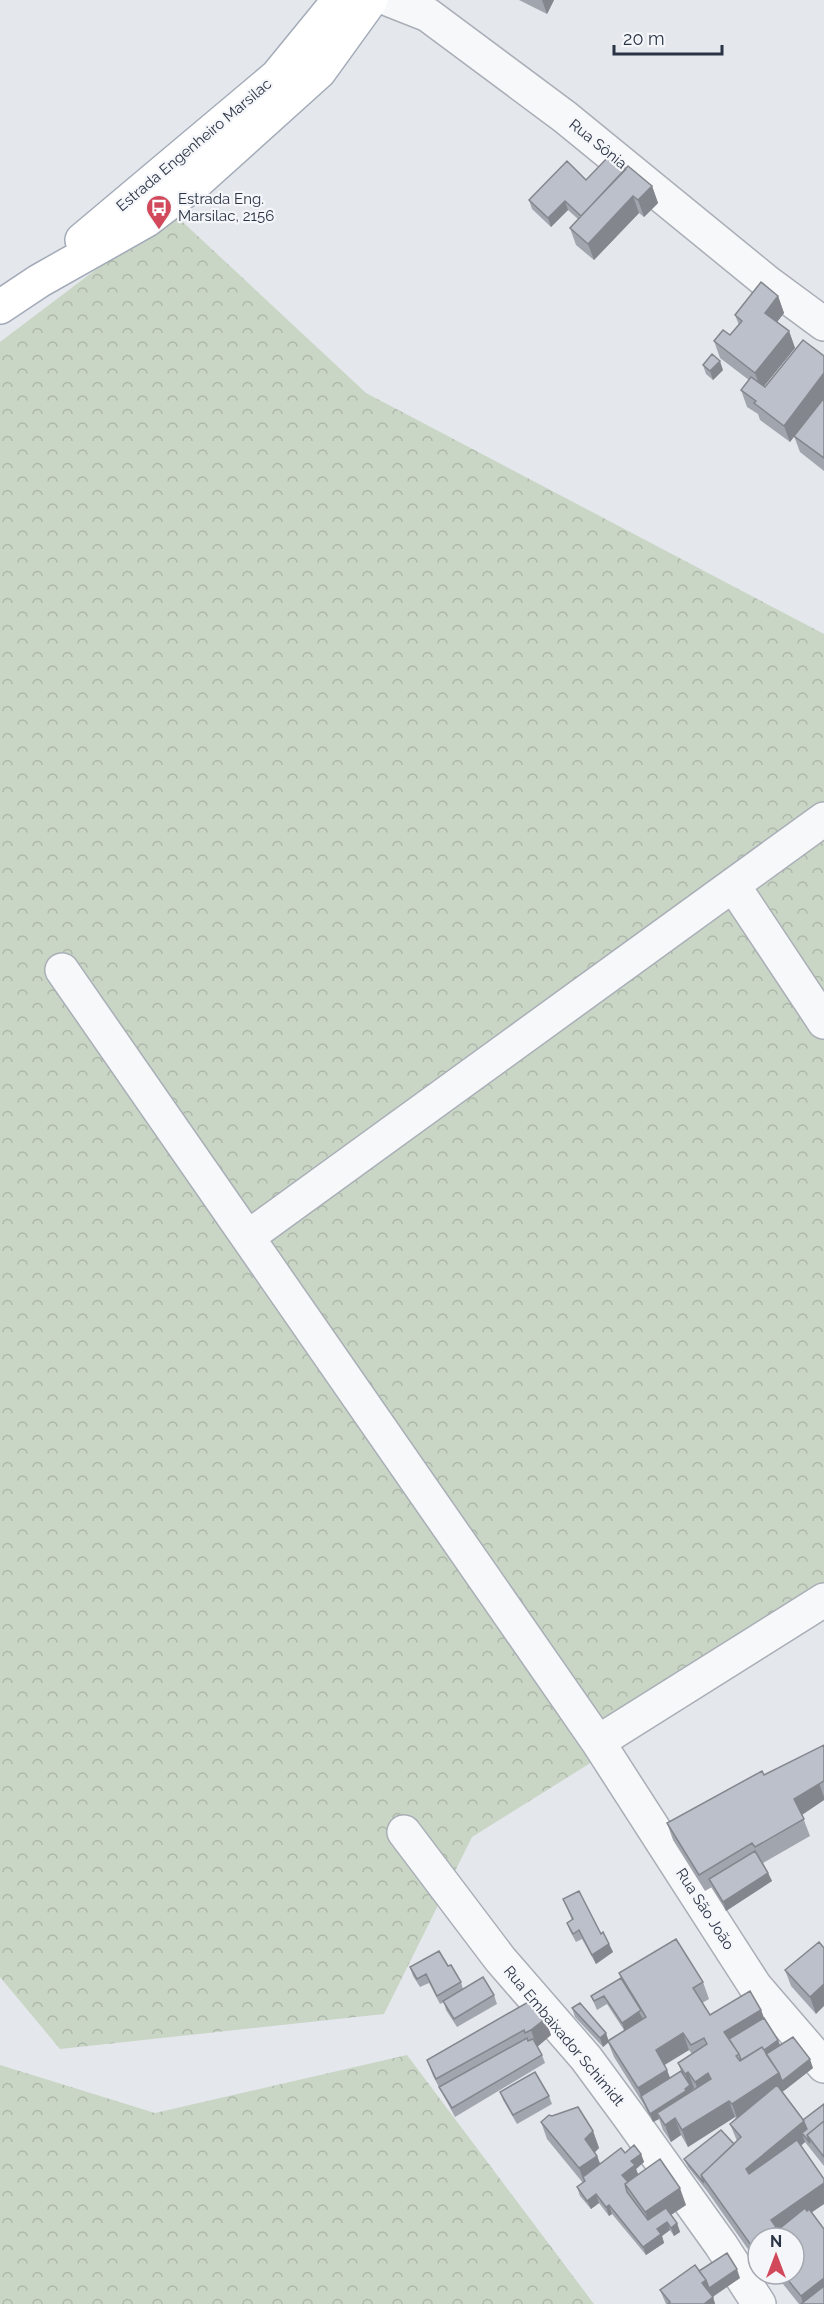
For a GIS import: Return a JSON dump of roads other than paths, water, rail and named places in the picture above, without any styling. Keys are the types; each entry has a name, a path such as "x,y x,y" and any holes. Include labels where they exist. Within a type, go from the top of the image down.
{"main road":[{"name":"Estrada Engenheiro Marsilac","path":"39,281 96,227 277,76 339,0"},
{"name":"Estrada Engenheiro Marsilac","path":"0,307 39,281 147,220 198,181 319,72 371,0"}],"street":[{"name":"Rua Sônia","path":"390,0 432,8 767,282 824,324"},
{"path":"248,1237 824,819"},
{"path":"733,885 824,1022"},
{"name":"Rua São João","path":"62,970 598,1742 755,1986 824,2066"},
{"path":"598,1742 824,1600"},
{"name":"Rua Embaixador Schimidt","path":"404,1832 500,1959 586,2058 721,2244 759,2304"}],"place":[{"name":"Estrada Eng. Marsilac, 2156","path":"159,231"}]}
